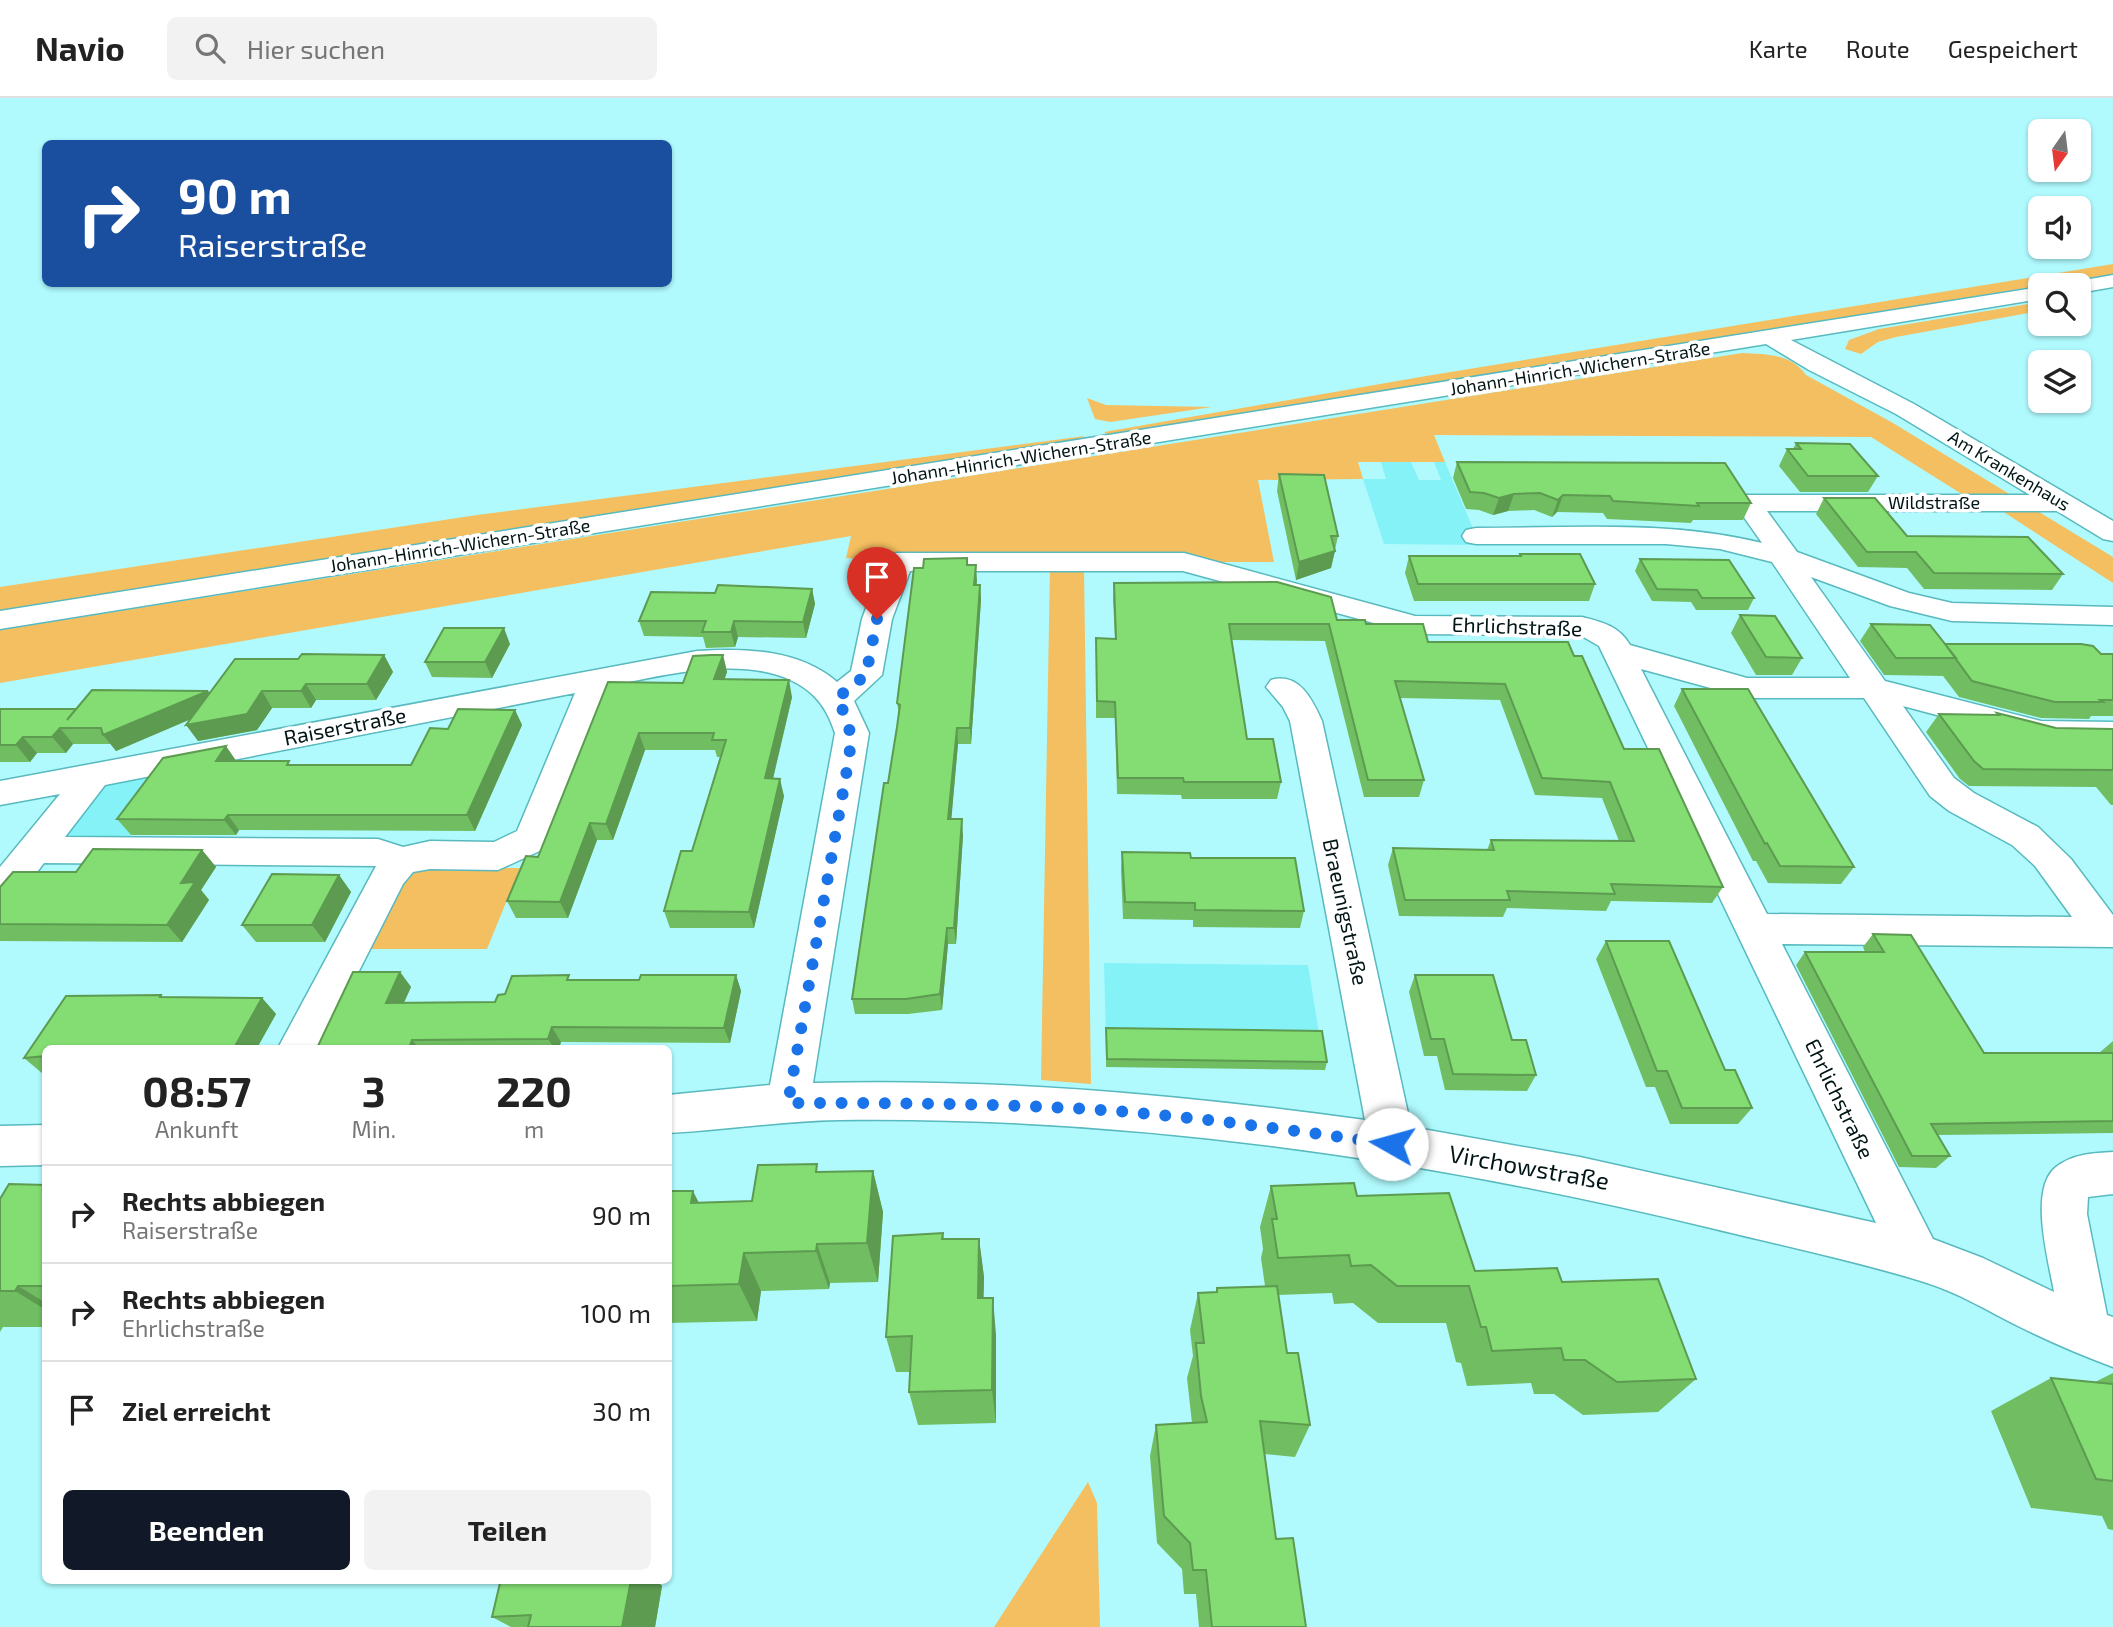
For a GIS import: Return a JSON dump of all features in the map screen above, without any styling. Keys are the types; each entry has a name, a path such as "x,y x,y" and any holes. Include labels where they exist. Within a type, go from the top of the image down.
{"street":[{"path":"2091,285 2113,281"},
{"name":"Johann-Hinrich-Wichern-Straße","path":"0,620 2028,295"},
{"name":"Am Krankenhaus","path":"1783,335 1817,365 1905,409 2113,533"},
{"name":"Wildstraße","path":"2063,503 1747,503 1942,787 1965,806 2027,837 2108,932"},
{"path":"1476,536 1693,538 1748,547 1784,557 1900,600 1952,612 2113,616"},
{"name":"Ehrlichstraße","path":"836,699 866,675 877,619 897,562 1184,562 1414,625 1582,626 1606,636 1618,652 1917,1257"},
{"path":"1618,652 1747,688 1873,688 2041,732 2113,733"},
{"name":"Raiserstraße","path":"0,793 671,664 738,658 770,662 797,671 836,699 847,715 852,733 788,1103"},
{"path":"34,850 379,852 401,861 430,855 498,856 531,840 597,679"},
{"name":"Braeunigstraße","path":"1282,687 1297,702 1306,720 1392,1144"},
{"path":"0,892 94,775"},
{"path":"301,1045 389,876 401,861"},
{"name":"Wildstraße","path":"1754,929 2108,932"},
{"name":"Virchowstraße","path":"672,1114 788,1103 951,1104 1100,1110 1240,1124 1392,1144 1642,1189 1917,1257 1972,1276 2030,1308 2099,1337"},
{"path":"0,1146 42,1145"},
{"path":"2099,1337 2064,1214 2065,1196 2070,1183 2084,1175 2113,1172"}],"shaded area":[{"path":"2113,264 2113,274 2091,278 2091,273 2058,273"},
{"path":"2028,278 2028,288 1110,437 1104,432 1426,376"},
{"path":"2028,304 2028,313 1896,337 1878,342 1861,354 1845,349 1849,340 1879,329"},
{"path":"1742,353 1786,359 1806,375 1893,423 2113,557 2113,583 1999,509 1968,498 1871,437 1434,435 1445,462 1358,462 1363,479 1258,480 1274,562 897,562 846,558 851,536 0,683 0,630"},
{"path":"1087,398 1106,405 1212,407 1110,422 1095,419"},
{"path":"1085,436 1070,444 0,610 0,587 477,515"},
{"path":"1381,462 1411,462 1419,480 1441,480 1434,462 1445,462 1480,545 1384,544 1363,479 1386,479"},
{"path":"1050,566 1084,566 1091,1084 1041,1080"},
{"path":"176,772 127,840 51,841 85,798 111,782"},
{"path":"422,868 520,868 487,949 363,949 396,882"},
{"path":"1104,963 1308,965 1320,1039 1106,1037"},
{"path":"1088,1482 1097,1503 1100,1627 994,1627"}],"building":[{"path":"1796,443 1850,444 1878,476 1808,476 1787,449 1801,449"},
{"path":"1457,462 1725,463 1751,503 1697,503 1699,506 1613,501 1610,496 1563,495 1558,500 1540,493 1514,494 1499,498 1470,492"},
{"path":"1279,474 1324,475 1338,536 1331,536 1335,551 1299,562"},
{"path":"1824,498 1875,498 1907,536 2028,537 2063,574 1934,573 1916,552 1867,552"},
{"path":"1520,554 1580,554 1595,584 1418,584 1409,556 1521,556"},
{"path":"967,558 967,565 976,565 974,585 980,585 970,728 957,728 948,819 962,819 954,928 947,928 940,994 906,999 852,999 884,783 888,783 897,727 900,705 897,703 914,568 923,568 924,559"},
{"path":"1640,559 1729,560 1754,598 1702,598 1697,590 1657,589"},
{"path":"1277,582 1331,597 1337,620 1365,620 1366,624 1423,624 1428,642 1568,642 1574,656 1582,656 1624,749 1659,749 1723,887 1611,884 1615,894 1507,891 1510,900 1405,900 1393,848 1494,850 1491,840 1634,841 1610,782 1542,778 1505,684 1395,681 1424,780 1368,780 1329,624 1229,624 1247,739 1273,739 1281,782 1184,782 1183,778 1118,778 1115,702 1097,701 1096,638 1116,639 1114,583"},
{"path":"718,585 812,589 803,622 734,621 731,632 702,632 706,621 639,621 651,592 715,593"},
{"path":"1740,615 1775,616 1802,658 1766,657"},
{"path":"1871,624 1930,625 1956,658 1896,658"},
{"path":"444,628 504,628 485,662 425,662"},
{"path":"1945,644 2093,646 2101,654 2113,654 2113,700 2055,702 1972,681"},
{"path":"302,654 384,655 367,684 306,684 301,691 262,691 247,714 186,725 235,659 298,659"},
{"path":"723,655 714,679 789,680 765,778 780,779 749,912 664,911 681,851 692,851 726,740 712,740 714,733 639,733 606,824 590,823 560,902 507,901 526,856 538,857 608,682 683,683 693,656"},
{"path":"1682,689 1748,689 1854,867 1780,866 1767,843 1765,844"},
{"path":"92,690 208,691 103,735 101,728 60,728 52,737 23,737 16,745 0,745 0,709 76,709 67,720"},
{"path":"458,709 515,710 467,815 228,815 224,820 117,819 163,758 226,746 216,761 289,761 287,765 411,765 430,728 448,729"},
{"path":"1997,713 2056,728 2113,729 2113,770 1983,769 1939,714 1999,715"},
{"path":"93,849 202,850 181,883 195,882 167,925 0,924 0,887 13,872 76,872"},
{"path":"1122,852 1190,853 1191,858 1295,858 1304,911 1195,910 1195,903 1125,902"},
{"path":"272,874 339,875 312,925 242,925"},
{"path":"1873,934 1911,935 1984,1053 2113,1053 2113,1121 1931,1124 1950,1156 1912,1156 1805,952 1884,952"},
{"path":"1606,941 1669,941 1725,1070 1735,1070 1752,1108 1682,1108 1667,1071 1657,1071"},
{"path":"353,972 400,972 386,1003 495,1002 498,995 505,994 512,976 569,975 567,980 639,980 641,975 736,975 724,1028 552,1027 548,1039 412,1040 410,1045 318,1045"},
{"path":"1415,975 1493,975 1512,1040 1526,1040 1536,1075 1453,1074 1444,1039 1431,1039"},
{"path":"66,996 262,998 236,1045 42,1045 42,1056 24,1058"},
{"path":"1106,1028 1322,1031 1327,1062 1107,1059"},
{"path":"817,1164 816,1172 873,1171 867,1243 817,1244 816,1251 744,1253 739,1284 672,1286 672,1191 693,1191 691,1203 752,1201 758,1165"},
{"path":"1354,1183 1357,1196 1449,1193 1475,1271 1557,1268 1562,1282 1658,1279 1696,1379 1617,1382 1585,1360 1564,1360 1561,1348 1492,1351 1486,1327 1481,1327 1469,1286 1397,1286 1371,1265 1351,1266 1349,1255 1278,1258 1272,1219 1277,1219 1271,1186"},
{"path":"9,1184 42,1185 42,1286 18,1286 15,1291 0,1291 0,1199"},
{"path":"943,1233 942,1239 979,1239 978,1298 993,1298 992,1390 909,1392 912,1336 886,1337 893,1236"},
{"path":"1277,1286 1287,1353 1298,1353 1310,1425 1260,1421 1276,1539 1293,1538 1306,1627 1212,1627 1206,1570 1193,1570 1190,1543 1164,1516 1156,1425 1207,1422 1201,1396 1196,1343 1204,1343 1198,1293 1217,1292 1217,1288"},
{"path":"2051,1378 2113,1384 2113,1481 2096,1479"},
{"path":"500,1584 630,1584 622,1627 528,1627 531,1615 492,1617"}],"route":[{"path":"877,619 866,675 836,699 847,715 852,733 788,1103 951,1104 1100,1110 1240,1124 1392,1144"}]}
